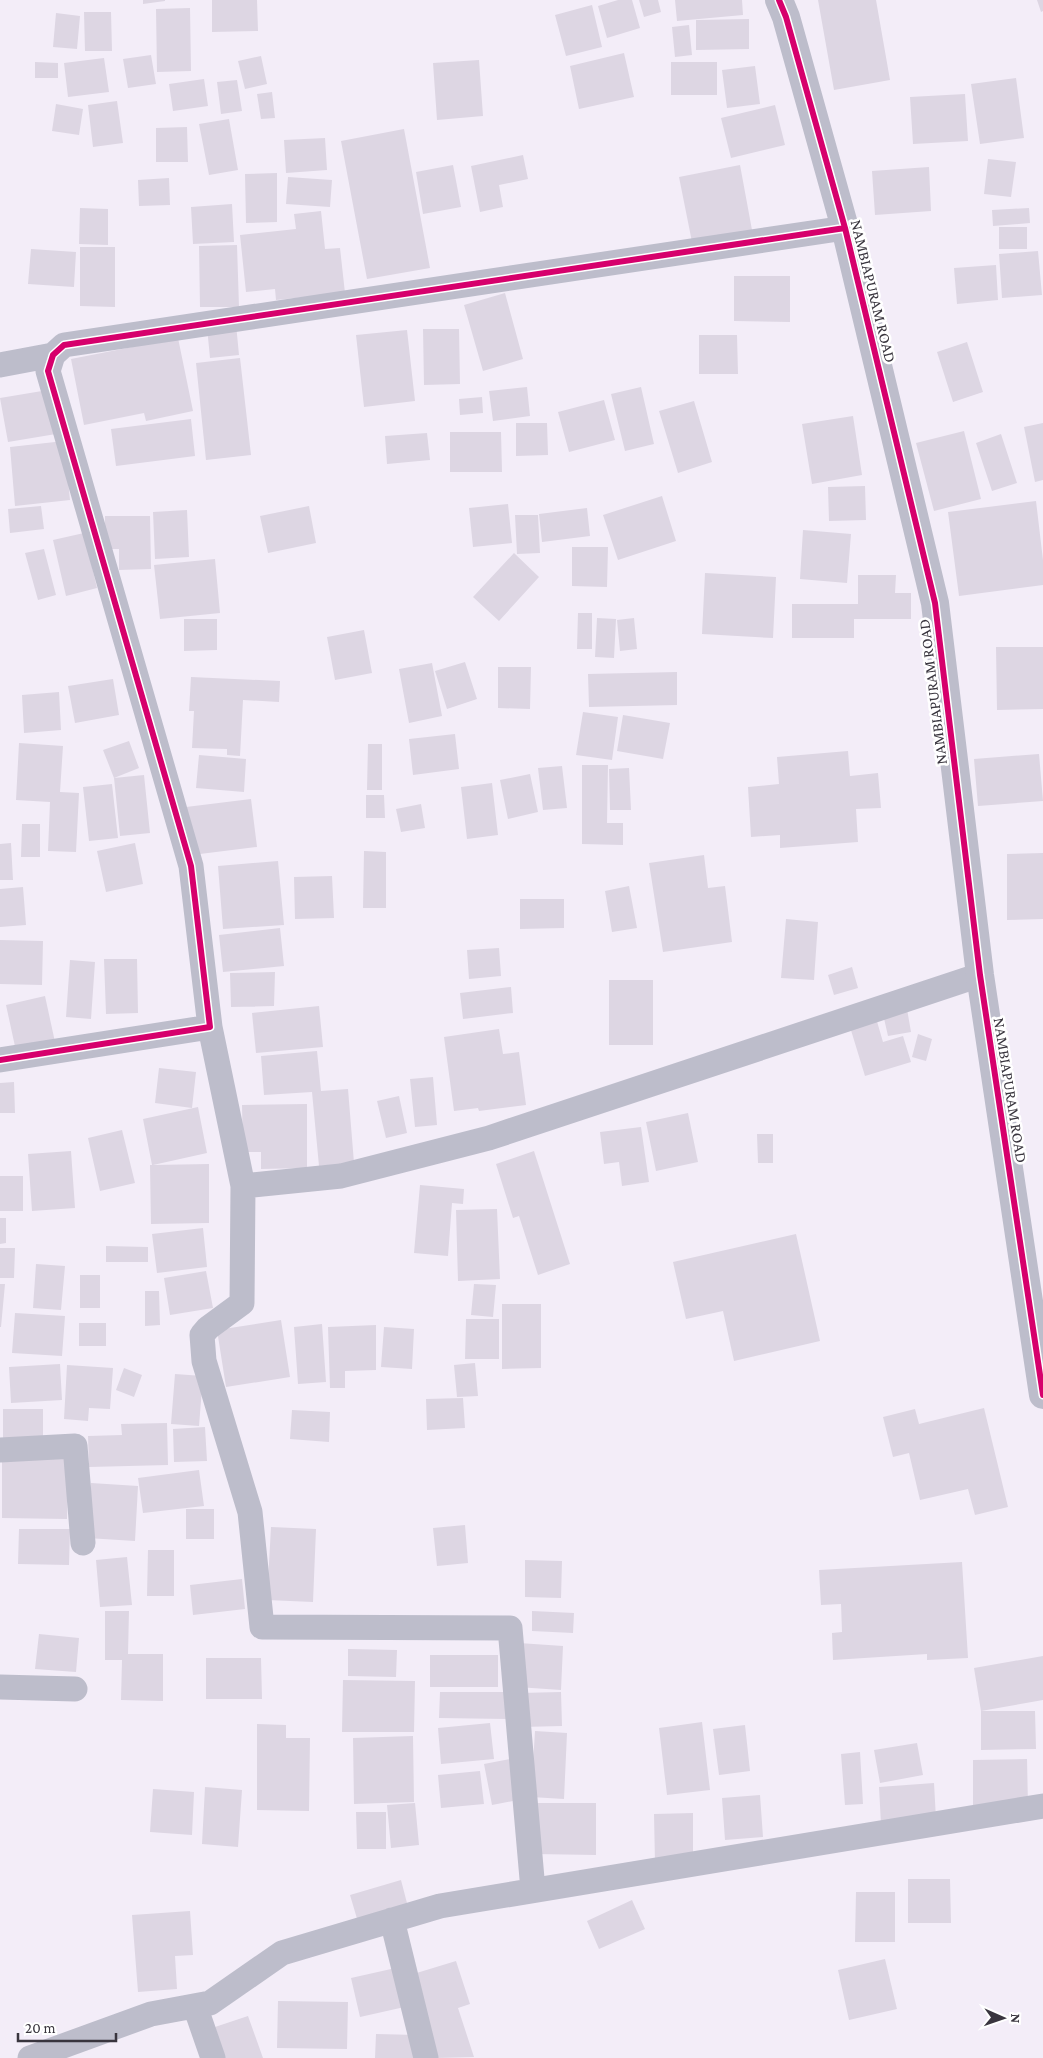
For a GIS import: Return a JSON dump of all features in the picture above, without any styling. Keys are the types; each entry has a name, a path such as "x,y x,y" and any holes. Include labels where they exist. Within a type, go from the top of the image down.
{"street":[{"name":"NAMBIAPURAM ROAD","path":"779,0 786,17 845,228 935,603 980,975 1043,1395"},
{"path":"0,365 53,354 64,345 845,228"},
{"path":"53,354 48,372 191,866 210,1027 243,1186 242,1303 208,1328 202,1335 204,1361 250,1512 262,1627 510,1628 533,1890"},
{"path":"243,1186 341,1176 489,1138 980,975"},
{"path":"0,1060 210,1027"},
{"path":"0,1450 75,1446 83,1542"},
{"path":"0,1686 75,1689"},
{"path":"30,2058 151,2014 210,2003 282,1953 440,1906 1043,1806"},
{"path":"392,1920 426,2058"},
{"path":"195,2006 213,2058"}],"building":[{"path":"143,0 165,0 165,1 143,4"},
{"path":"212,0 257,0 258,31 212,32"},
{"path":"618,0 632,0 640,28 607,38 598,6"},
{"path":"639,0 658,0 661,12 644,17"},
{"path":"675,0 742,0 743,15 677,21"},
{"path":"818,0 876,0 890,80 834,90"},
{"path":"1037,0 1043,0 1043,11 1041,12"},
{"path":"592,5 602,47 566,56 555,15"},
{"path":"190,8 191,71 157,72 156,9"},
{"path":"84,12 111,12 112,51 85,51"},
{"path":"56,13 80,16 77,49 53,47"},
{"path":"749,19 749,49 696,50 696,20"},
{"path":"689,25 692,55 675,57 672,27"},
{"path":"624,53 634,97 579,109 570,66"},
{"path":"151,55 156,84 128,88 123,59"},
{"path":"261,56 267,84 245,89 238,61"},
{"path":"104,58 109,92 68,97 64,63"},
{"path":"479,60 483,116 437,120 433,63"},
{"path":"35,62 58,63 58,78 35,78"},
{"path":"671,62 717,62 717,95 671,95"},
{"path":"755,66 760,104 727,108 722,70"},
{"path":"1016,78 1024,138 980,144 971,84"},
{"path":"204,79 208,106 173,111 169,84"},
{"path":"237,80 242,111 221,114 217,82"},
{"path":"272,92 275,118 261,119 257,94"},
{"path":"965,94 968,141 913,144 910,97"},
{"path":"117,101 123,143 93,147 88,105"},
{"path":"56,104 83,109 79,135 52,131"},
{"path":"775,105 785,145 731,158 721,118"},
{"path":"229,119 238,170 209,175 199,124"},
{"path":"187,127 188,162 156,162 156,128"},
{"path":"404,129 430,268 367,279 341,141"},
{"path":"325,138 327,170 286,173 284,140"},
{"path":"523,155 528,179 499,185 503,207 480,212 471,166"},
{"path":"988,159 1016,162 1011,197 984,194"},
{"path":"453,165 461,207 423,214 416,172"},
{"path":"740,165 752,230 692,242 679,177"},
{"path":"929,167 931,211 875,215 872,171"},
{"path":"277,173 277,222 246,223 245,174"},
{"path":"288,177 332,180 330,207 286,204"},
{"path":"169,178 170,205 139,206 138,180"},
{"path":"232,204 234,242 193,244 191,207"},
{"path":"80,208 108,209 108,245 79,244"},
{"path":"1029,208 1030,223 993,226 992,210"},
{"path":"321,211 325,249 340,248 345,293 276,300 275,289 246,292 240,235 296,229 294,214"},
{"path":"999,227 1027,227 1027,249 999,249"},
{"path":"237,245 239,307 200,307 199,246"},
{"path":"80,247 115,247 115,307 80,306"},
{"path":"31,249 76,252 74,287 28,284"},
{"path":"1038,251 1042,295 1002,298 999,254"},
{"path":"996,265 998,300 957,304 954,268"},
{"path":"734,276 790,276 790,322 734,321"},
{"path":"505,293 523,359 483,371 464,305"},
{"path":"236,324 239,355 210,358 207,327"},
{"path":"423,329 459,329 460,384 424,385"},
{"path":"407,330 415,401 364,407 356,335"},
{"path":"699,335 737,335 738,374 699,374"},
{"path":"178,338 193,411 146,421 144,413 84,425 71,359"},
{"path":"967,342 983,392 953,402 937,352"},
{"path":"240,358 251,455 206,460 196,363"},
{"path":"527,387 530,416 493,421 489,391"},
{"path":"641,387 654,444 625,451 611,394"},
{"path":"48,390 56,434 8,442 0,398"},
{"path":"482,397 483,413 460,415 459,399"},
{"path":"604,400 615,440 569,452 558,412"},
{"path":"694,401 712,462 678,473 659,411"},
{"path":"853,416 862,475 812,484 802,424"},
{"path":"191,419 195,456 116,466 111,429"},
{"path":"516,423 547,423 548,455 516,456"},
{"path":"1043,423 1043,480 1035,482 1024,427"},
{"path":"964,431 981,499 934,511 916,443"},
{"path":"450,432 501,432 502,472 450,472"},
{"path":"427,433 430,460 387,464 385,436"},
{"path":"1001,434 1017,483 992,491 976,443"},
{"path":"64,441 70,500 15,506 10,447"},
{"path":"865,486 866,520 829,521 828,487"},
{"path":"662,496 676,541 618,560 603,515"},
{"path":"1036,501 1043,560 1043,585 959,596 948,512"},
{"path":"508,504 512,543 473,547 469,508"},
{"path":"41,506 44,529 10,533 8,509"},
{"path":"309,506 316,543 268,553 260,516"},
{"path":"587,508 590,536 542,542 539,514"},
{"path":"187,510 189,557 155,559 153,512"},
{"path":"515,515 538,515 540,553 517,554"},
{"path":"105,516 150,516 151,569 119,570 119,549 105,549"},
{"path":"803,530 851,534 847,583 800,579"},
{"path":"84,533 97,588 66,596 53,540"},
{"path":"572,547 608,547 607,587 572,586"},
{"path":"44,549 56,595 38,600 25,553"},
{"path":"514,553 539,577 499,621 473,597"},
{"path":"215,559 220,613 160,619 154,565"},
{"path":"705,573 776,577 773,638 702,634"},
{"path":"858,575 896,575 895,593 911,593 911,619 854,619 854,638 792,638 792,604 858,604"},
{"path":"578,613 592,613 592,649 577,649"},
{"path":"597,618 616,619 614,658 595,657"},
{"path":"634,618 637,649 620,651 617,620"},
{"path":"184,619 217,619 217,650 184,651"},
{"path":"364,630 372,673 335,680 327,637"},
{"path":"996,647 1043,647 1043,709 997,710"},
{"path":"465,662 477,699 447,709 435,671"},
{"path":"432,663 442,716 409,723 399,669"},
{"path":"498,667 531,667 530,709 498,708"},
{"path":"677,672 677,705 589,707 588,674"},
{"path":"191,677 280,681 279,702 243,700 240,756 227,755 227,749 192,748 194,711 189,711"},
{"path":"113,679 119,715 75,723 68,686"},
{"path":"59,692 61,730 24,733 22,695"},
{"path":"583,712 618,717 612,760 576,755"},
{"path":"623,715 670,723 663,759 617,751"},
{"path":"455,734 459,769 413,775 409,739"},
{"path":"129,741 139,768 114,778 103,750"},
{"path":"19,743 63,746 60,792 79,793 76,852 48,851 50,802 16,800"},
{"path":"368,744 382,744 382,790 367,790"},
{"path":"848,751 850,776 878,773 881,808 856,809 858,842 780,848 780,835 751,837 748,787 779,784 777,757"},
{"path":"1039,754 1043,801 978,806 974,759"},
{"path":"199,755 246,759 244,792 196,788"},
{"path":"582,765 608,765 607,823 623,823 623,845 582,844"},
{"path":"562,766 567,808 543,810 538,768"},
{"path":"629,768 631,810 610,810 609,769"},
{"path":"530,774 538,812 508,819 500,780"},
{"path":"144,775 150,833 120,836 114,778"},
{"path":"492,783 498,835 467,839 461,787"},
{"path":"112,784 118,838 89,841 83,787"},
{"path":"366,795 384,795 385,818 366,818"},
{"path":"251,799 257,847 192,855 186,807"},
{"path":"421,804 425,828 401,832 396,809"},
{"path":"22,824 40,824 40,857 21,857"},
{"path":"11,843 13,880 0,880 0,844"},
{"path":"135,843 143,884 106,892 97,851"},
{"path":"364,851 386,852 386,908 363,908"},
{"path":"1043,853 1043,919 1007,920 1007,854"},
{"path":"704,855 708,888 725,886 732,942 663,952 649,863"},
{"path":"278,861 284,925 223,929 218,866"},
{"path":"332,876 334,918 295,919 294,877"},
{"path":"629,886 637,928 612,932 605,891"},
{"path":"23,887 26,925 0,927 0,889"},
{"path":"520,899 564,899 564,928 520,929"},
{"path":"786,919 818,922 814,980 781,978"},
{"path":"280,928 284,966 223,972 219,935"},
{"path":"0,940 43,941 42,985 0,984"},
{"path":"499,948 501,976 469,979 467,950"},
{"path":"104,959 137,959 138,1013 106,1014"},
{"path":"70,960 95,962 91,1019 66,1017"},
{"path":"852,967 858,988 834,995 828,975"},
{"path":"275,972 274,1006 231,1007 230,973"},
{"path":"609,980 653,980 653,1045 609,1045"},
{"path":"511,987 513,1013 463,1019 460,993"},
{"path":"45,996 55,1042 16,1051 6,1005"},
{"path":"319,1006 323,1047 256,1053 252,1013"},
{"path":"907,1009 911,1032 888,1036 883,1014"},
{"path":"876,1018 883,1042 903,1036 911,1062 865,1076 850,1027"},
{"path":"499,1029 503,1054 519,1052 526,1105 479,1111 478,1108 454,1111 444,1037"},
{"path":"918,1034 932,1039 926,1061 912,1057"},
{"path":"317,1051 321,1091 348,1089 354,1163 319,1166 312,1092 264,1095 261,1056"},
{"path":"159,1068 196,1072 192,1108 155,1103"},
{"path":"433,1077 437,1125 415,1127 410,1079"},
{"path":"14,1082 15,1113 0,1113 0,1083"},
{"path":"399,1096 407,1133 386,1138 377,1101"},
{"path":"307,1104 307,1168 261,1169 261,1152 243,1152 242,1105"},
{"path":"198,1107 207,1153 153,1165 209,1164 209,1223 151,1224 150,1165 152,1165 143,1119"},
{"path":"688,1113 698,1162 656,1171 646,1122"},
{"path":"641,1127 649,1182 622,1186 619,1162 604,1164 600,1132"},
{"path":"122,1130 135,1183 100,1191 88,1138"},
{"path":"757,1134 773,1134 773,1163 758,1163"},
{"path":"71,1151 75,1208 32,1211 28,1154"},
{"path":"534,1151 570,1264 538,1275 519,1216 513,1218 496,1164"},
{"path":"0,1176 23,1176 23,1211 0,1211"},
{"path":"420,1185 464,1189 463,1204 452,1203 448,1256 414,1253"},
{"path":"497,1209 500,1279 458,1281 456,1210"},
{"path":"0,1218 6,1218 6,1243 0,1244"},
{"path":"203,1228 207,1267 157,1273 152,1234"},
{"path":"796,1234 820,1341 734,1361 723,1311 686,1319 673,1262"},
{"path":"106,1246 148,1247 148,1262 106,1262"},
{"path":"0,1248 15,1248 14,1278 0,1278"},
{"path":"36,1264 65,1266 61,1310 33,1308"},
{"path":"206,1271 213,1308 170,1315 164,1278"},
{"path":"80,1275 100,1275 100,1308 80,1308"},
{"path":"0,1284 5,1284 1,1327 0,1327"},
{"path":"474,1284 496,1285 493,1317 471,1315"},
{"path":"145,1291 159,1291 160,1325 145,1326"},
{"path":"502,1304 541,1304 541,1368 502,1369"},
{"path":"15,1313 65,1316 62,1356 12,1353"},
{"path":"466,1319 499,1319 499,1359 465,1359"},
{"path":"281,1320 290,1377 226,1387 217,1330"},
{"path":"79,1323 106,1323 106,1346 79,1346"},
{"path":"322,1324 326,1382 298,1384 294,1327"},
{"path":"376,1325 376,1370 345,1371 345,1388 330,1388 328,1327"},
{"path":"384,1327 414,1329 412,1369 381,1367"},
{"path":"475,1363 478,1396 457,1397 454,1365"},
{"path":"60,1364 62,1400 11,1403 9,1367"},
{"path":"67,1365 113,1368 110,1409 89,1408 88,1421 64,1419"},
{"path":"124,1368 142,1375 134,1397 116,1390"},
{"path":"175,1374 203,1376 199,1426 171,1424"},
{"path":"463,1398 465,1428 427,1430 426,1399"},
{"path":"984,1408 1008,1507 975,1515 968,1489 920,1500 909,1453 893,1457 883,1417 915,1409 919,1424"},
{"path":"3,1409 43,1409 43,1443 3,1444"},
{"path":"292,1410 330,1412 329,1442 290,1439"},
{"path":"167,1423 168,1465 89,1467 88,1436 122,1435 121,1424"},
{"path":"205,1427 207,1461 174,1462 173,1429"},
{"path":"2,1455 68,1456 67,1519 2,1518"},
{"path":"199,1470 204,1506 143,1513 138,1478"},
{"path":"91,1483 138,1486 135,1541 87,1538"},
{"path":"186,1509 214,1509 214,1539 186,1539"},
{"path":"465,1525 468,1563 437,1566 433,1528"},
{"path":"271,1527 316,1529 313,1602 267,1600"},
{"path":"19,1529 70,1529 69,1565 18,1564"},
{"path":"148,1550 174,1550 174,1596 147,1596"},
{"path":"127,1557 132,1605 100,1607 96,1560"},
{"path":"525,1560 562,1561 561,1598 525,1597"},
{"path":"962,1562 968,1658 927,1660 927,1654 833,1660 832,1633 842,1632 841,1604 821,1605 819,1570"},
{"path":"242,1579 245,1609 193,1615 190,1585"},
{"path":"105,1611 129,1611 128,1654 163,1654 163,1701 121,1700 122,1660 105,1660"},
{"path":"532,1611 574,1613 573,1633 532,1631"},
{"path":"39,1634 79,1638 76,1672 35,1669"},
{"path":"519,1643 563,1646 561,1690 517,1687"},
{"path":"348,1649 397,1650 396,1677 348,1676"},
{"path":"430,1655 498,1655 498,1687 430,1687"},
{"path":"1043,1656 1043,1700 981,1711 974,1668"},
{"path":"206,1658 261,1658 262,1699 206,1699"},
{"path":"343,1680 415,1681 414,1732 342,1732"},
{"path":"440,1692 507,1692 507,1719 439,1718"},
{"path":"561,1692 562,1726 521,1727 520,1693"},
{"path":"981,1711 1035,1711 1036,1749 981,1750"},
{"path":"702,1722 710,1790 667,1795 659,1728"},
{"path":"490,1723 494,1759 441,1764 438,1728"},
{"path":"257,1724 286,1725 286,1738 310,1738 309,1811 257,1810"},
{"path":"745,1725 750,1771 719,1775 713,1729"},
{"path":"535,1731 567,1733 564,1799 531,1797"},
{"path":"413,1736 414,1802 354,1804 353,1738"},
{"path":"917,1743 923,1775 880,1783 874,1750"},
{"path":"860,1752 863,1804 845,1805 841,1754"},
{"path":"515,1758 523,1799 492,1805 484,1764"},
{"path":"1027,1759 1028,1806 973,1808 973,1760"},
{"path":"480,1771 484,1804 441,1808 438,1775"},
{"path":"934,1783 936,1819 881,1824 879,1787"},
{"path":"205,1787 242,1790 238,1847 202,1844"},
{"path":"153,1789 194,1792 192,1835 150,1832"},
{"path":"760,1795 763,1837 725,1840 722,1798"},
{"path":"415,1803 419,1845 391,1848 387,1805"},
{"path":"534,1803 596,1803 596,1855 534,1854"},
{"path":"356,1812 386,1812 386,1849 357,1849"},
{"path":"693,1813 693,1862 655,1863 654,1814"},
{"path":"908,1879 950,1879 951,1923 908,1923"},
{"path":"401,1880 408,1907 358,1922 350,1895"},
{"path":"856,1892 895,1892 895,1942 855,1942"},
{"path":"632,1900 645,1929 599,1949 587,1921"},
{"path":"190,1911 193,1955 175,1956 177,1989 138,1992 132,1915"},
{"path":"885,1959 897,2009 849,2020 838,1970"},
{"path":"456,1961 470,2004 458,2008 474,2057 436,2058 410,1975"},
{"path":"400,1967 409,2006 360,2017 351,1978"},
{"path":"278,2001 348,2002 347,2049 277,2048"},
{"path":"248,2016 263,2058 225,2058 215,2027"},
{"path":"376,2034 417,2035 416,2058 375,2058"}],"cycle path":[{"path":"779,0 786,17 845,228 935,603 980,975 1043,1395"},
{"path":"0,1060 210,1027 191,866 48,371 53,355 64,345 845,228"}]}
